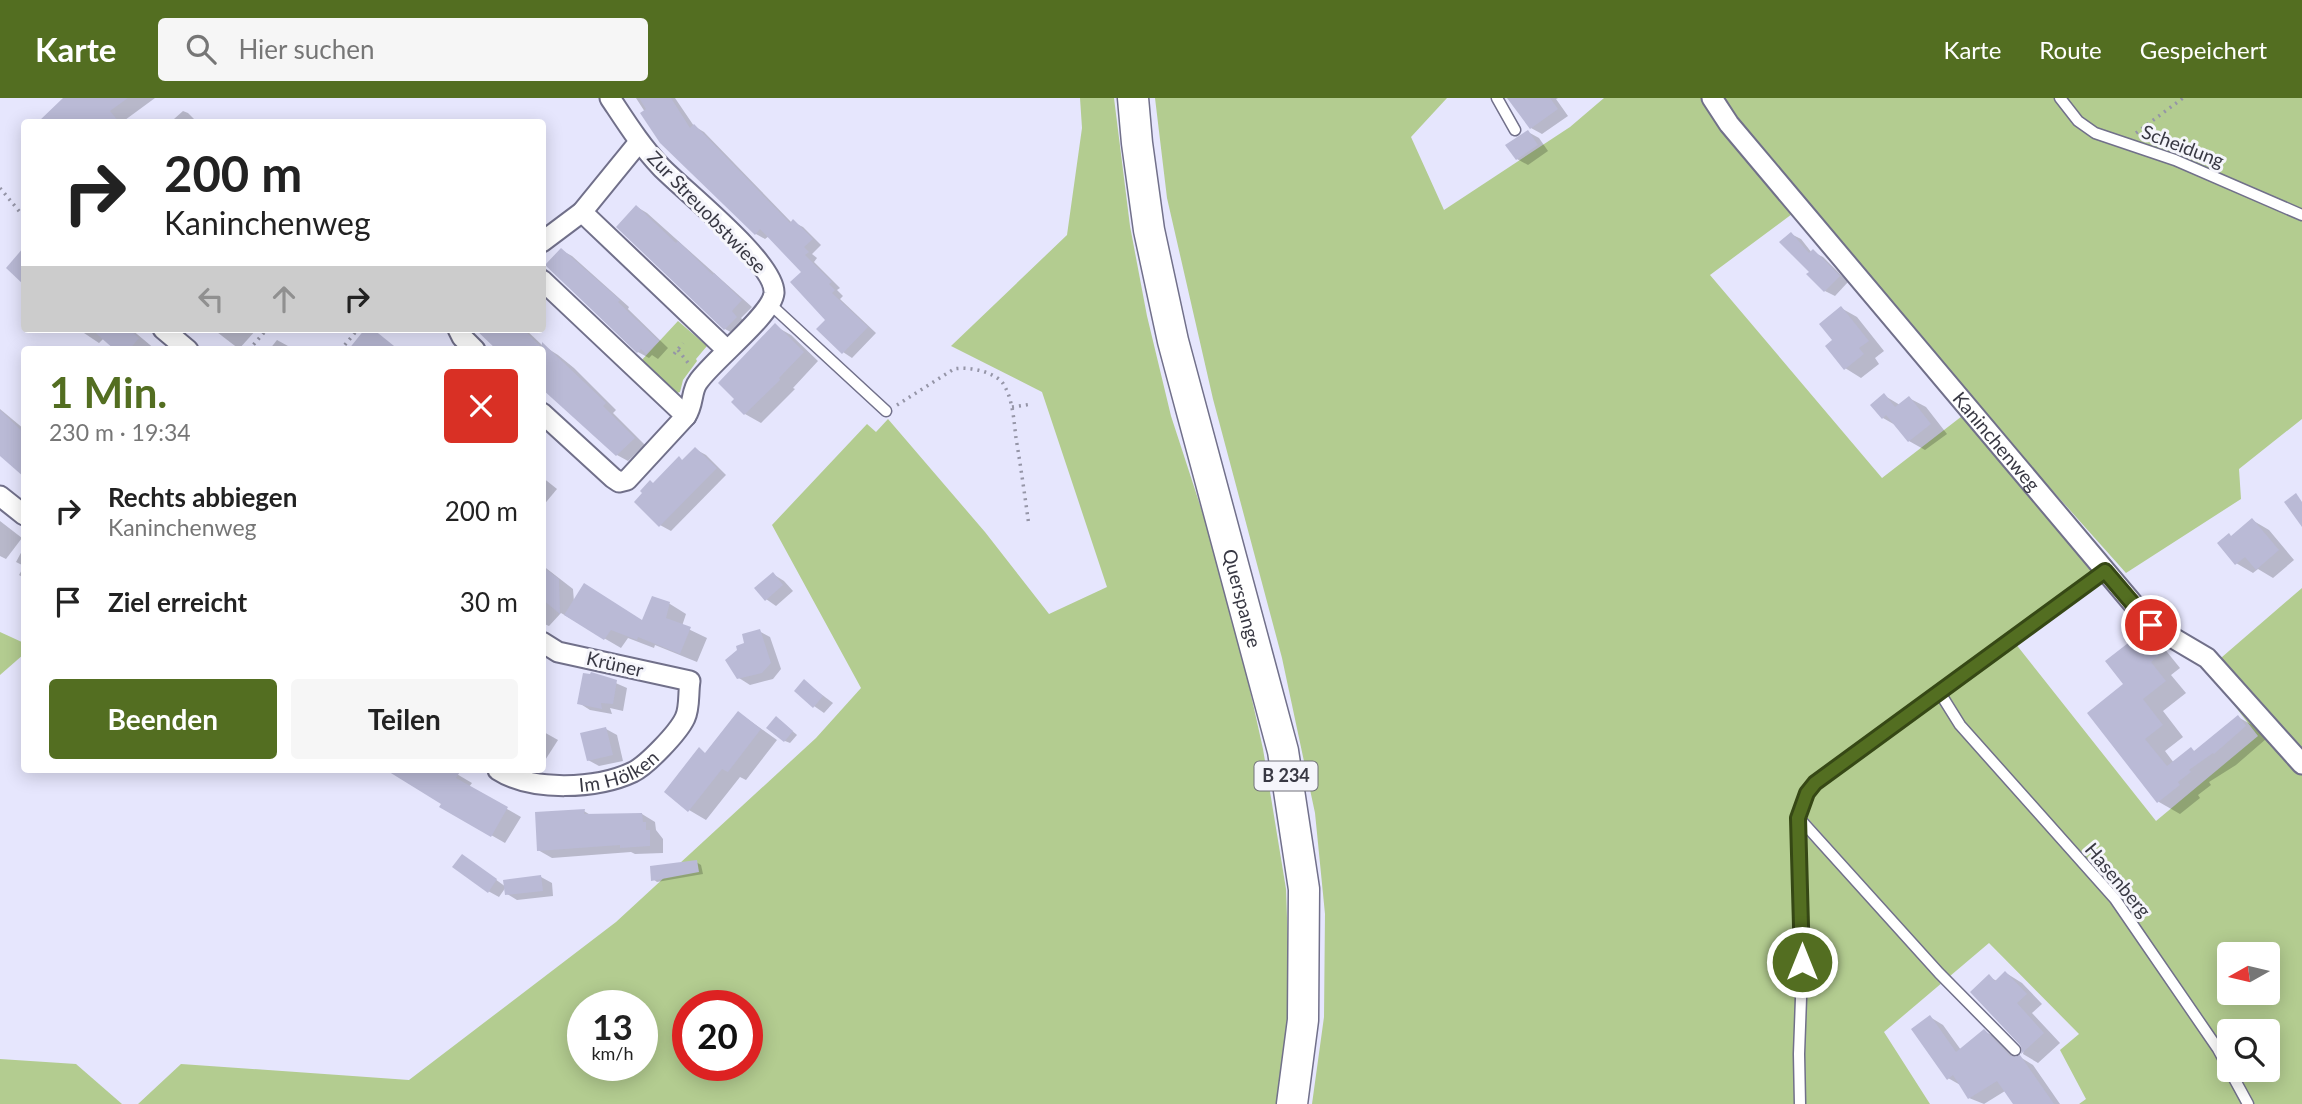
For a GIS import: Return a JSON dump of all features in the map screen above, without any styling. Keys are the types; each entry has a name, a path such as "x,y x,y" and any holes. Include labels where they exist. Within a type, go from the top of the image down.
{"main road":[{"name":"Querspange","path":"1133,98 1149,230 1173,341 1283,751 1304,889 1303,1020 1292,1104"}],"street":[{"name":"Zur Streuobstwiese","path":"610,98 639,142 662,168 760,263 771,278 774,292 770,304"},
{"name":"Kaninchenweg","path":"1712,98 1729,124 2151,625 2207,658 2302,764"},
{"name":"Zur Streuobstwiese","path":"546,239 582,212 639,142"},
{"path":"582,212 727,351"},
{"path":"546,284 686,416"},
{"path":"546,417 619,482 627,480 692,408 695,384 770,304"},
{"path":"168,333 183,346"},
{"path":"459,333 471,346"},
{"path":"0,496 21,513"},
{"name":"Krüner","path":"546,644 558,652 690,681"},
{"name":"Im Hölken","path":"503,773 509,777 554,786 604,782 634,771 661,749 685,718 690,681"}],"lane":[{"path":"1497,98 1516,130"},
{"name":"Scheidung","path":"2060,98 2078,121 2095,133 2175,160 2302,215"},
{"path":"770,304 886,411"},
{"path":"1800,1104 1803,942 1798,818 1807,793 1815,783 2105,571"},
{"name":"Hasenberg","path":"1940,693 1960,725 2115,899 2218,1049 2248,1104"},
{"path":"1798,818 1939,973 2015,1050"}],"path":[{"path":"2123,142 2183,98"},
{"path":"0,188 21,213"},
{"path":"674,354 683,343"},
{"path":"886,411 961,367 999,379 1005,386 1012,407 1029,526"},
{"path":"1012,407 1032,404"}],"green space":[{"path":"1080,98 1114,98 1130,226 1147,316 1171,416 1228,591 1263,749 1286,889 1289,975 1283,1104 138,1104 181,1064 409,1080 616,922 816,738 861,688 772,525 867,424 876,432 888,419 985,532 1049,614 1107,587 1042,392 951,346 1067,235 1082,128"},
{"path":"1155,98 1447,98 1411,137 1444,210 1570,127 1604,98 1705,98 1792,214 1710,275 1882,478 1966,413 2099,573 1799,791 1793,823 1856,885 1941,984 1884,1032 1930,1104 1312,1104 1324,1017 1325,914 1315,813 1282,658 1213,399 1167,198"},
{"path":"1720,98 2302,98 2302,419 2239,469 2241,499 2126,573 1919,341"},
{"path":"678,321 707,346 683,380 680,392 669,396 640,362"},
{"path":"2302,588 2302,1104 2079,1104 2086,1099 2060,1050 2079,1034 1989,943 1943,982 1949,976 1803,813 1813,795 2015,643 2156,821 2258,736 2207,670"},
{"path":"0,632 21,642 21,657 0,675"},
{"path":"0,1059 76,1064 122,1104 0,1104"}],"building":[{"path":"63,98 128,98 110,111 117,119 41,119"},
{"path":"639,98 671,98 690,128 694,124 790,223 793,219 813,239 804,247 809,252 805,255 832,282 829,284 835,290 832,293 868,327 842,354 816,329 825,320 790,282 801,272 760,229 755,235 660,143 640,113 646,109"},
{"path":"1507,98 1550,98 1558,109 1530,129"},
{"path":"1528,130 1538,145 1516,160 1505,145"},
{"path":"636,205 742,300 732,311 737,317 724,330 616,227"},
{"path":"1791,232 1809,253 1813,249 1840,276 1824,292 1806,274 1809,272 1779,242"},
{"path":"561,248 620,300 618,302 659,341 646,354 641,349 637,353 546,264"},
{"path":"21,250 21,282 6,268"},
{"path":"1841,306 1869,341 1859,348 1864,354 1844,370 1825,346 1832,340 1819,324"},
{"path":"775,323 804,352 744,415 731,402 734,399 718,383"},
{"path":"96,333 133,333 139,338 132,346 110,346"},
{"path":"362,333 378,333 394,346 351,346"},
{"path":"479,333 527,333 540,346 493,346"},
{"path":"542,342 606,403 603,406 635,438 616,456 546,393 546,346 542,346"},
{"path":"1884,393 1895,407 1909,396 1931,424 1908,442 1886,415 1882,419 1870,405"},
{"path":"0,410 21,430 21,474 0,456"},
{"path":"695,447 717,468 659,527 634,502 650,480 653,483 679,456 682,460"},
{"path":"2296,493 2302,502 2302,527 2284,502"},
{"path":"2252,518 2279,550 2256,570 2245,557 2235,565 2217,543 2229,533 2231,536"},
{"path":"546,569 559,579 560,614 546,602"},
{"path":"773,572 783,585 765,601 754,588"},
{"path":"584,583 642,620 652,596 670,602 666,618 691,627 680,654 638,637 637,640 611,630 604,640 564,615"},
{"path":"760,629 771,663 762,673 737,679 725,660 737,650 736,646 744,643 742,634"},
{"path":"2141,633 2160,655 2151,662 2166,681 2143,699 2163,725 2145,739 2167,766 2191,747 2194,751 2238,715 2246,726 2214,754 2189,770 2191,772 2178,782 2180,785 2157,803 2087,713 2123,684 2105,661"},
{"path":"591,672 617,680 613,704 601,703 602,709 577,704 583,673"},
{"path":"804,679 823,696 813,708 794,691"},
{"path":"738,711 761,729 728,772 722,769 688,812 664,792 699,747 705,753"},
{"path":"776,716 793,731 784,742 766,728"},
{"path":"606,727 613,755 587,761 580,733"},
{"path":"391,773 459,773 456,778 508,807 491,837 439,807 441,804"},
{"path":"585,809 584,814 642,813 646,830 650,830 650,846 620,848 620,845 537,851 535,812"},
{"path":"462,854 497,879 488,893 452,867"},
{"path":"697,860 699,872 651,881 650,866"},
{"path":"541,875 543,891 505,895 503,880"},
{"path":"2005,971 2027,994 2017,1003 2044,1033 2021,1054 2020,1045 1970,992 1989,974 1995,981"},
{"path":"1930,1015 1956,1052 1984,1029 2010,1056 2020,1055 2054,1104 2013,1104 1997,1081 1968,1099 1953,1075 1947,1080 1911,1029"}],"route":[{"path":"1802,962 1798,818 1807,793 1815,783 2105,571 2151,625"}]}
